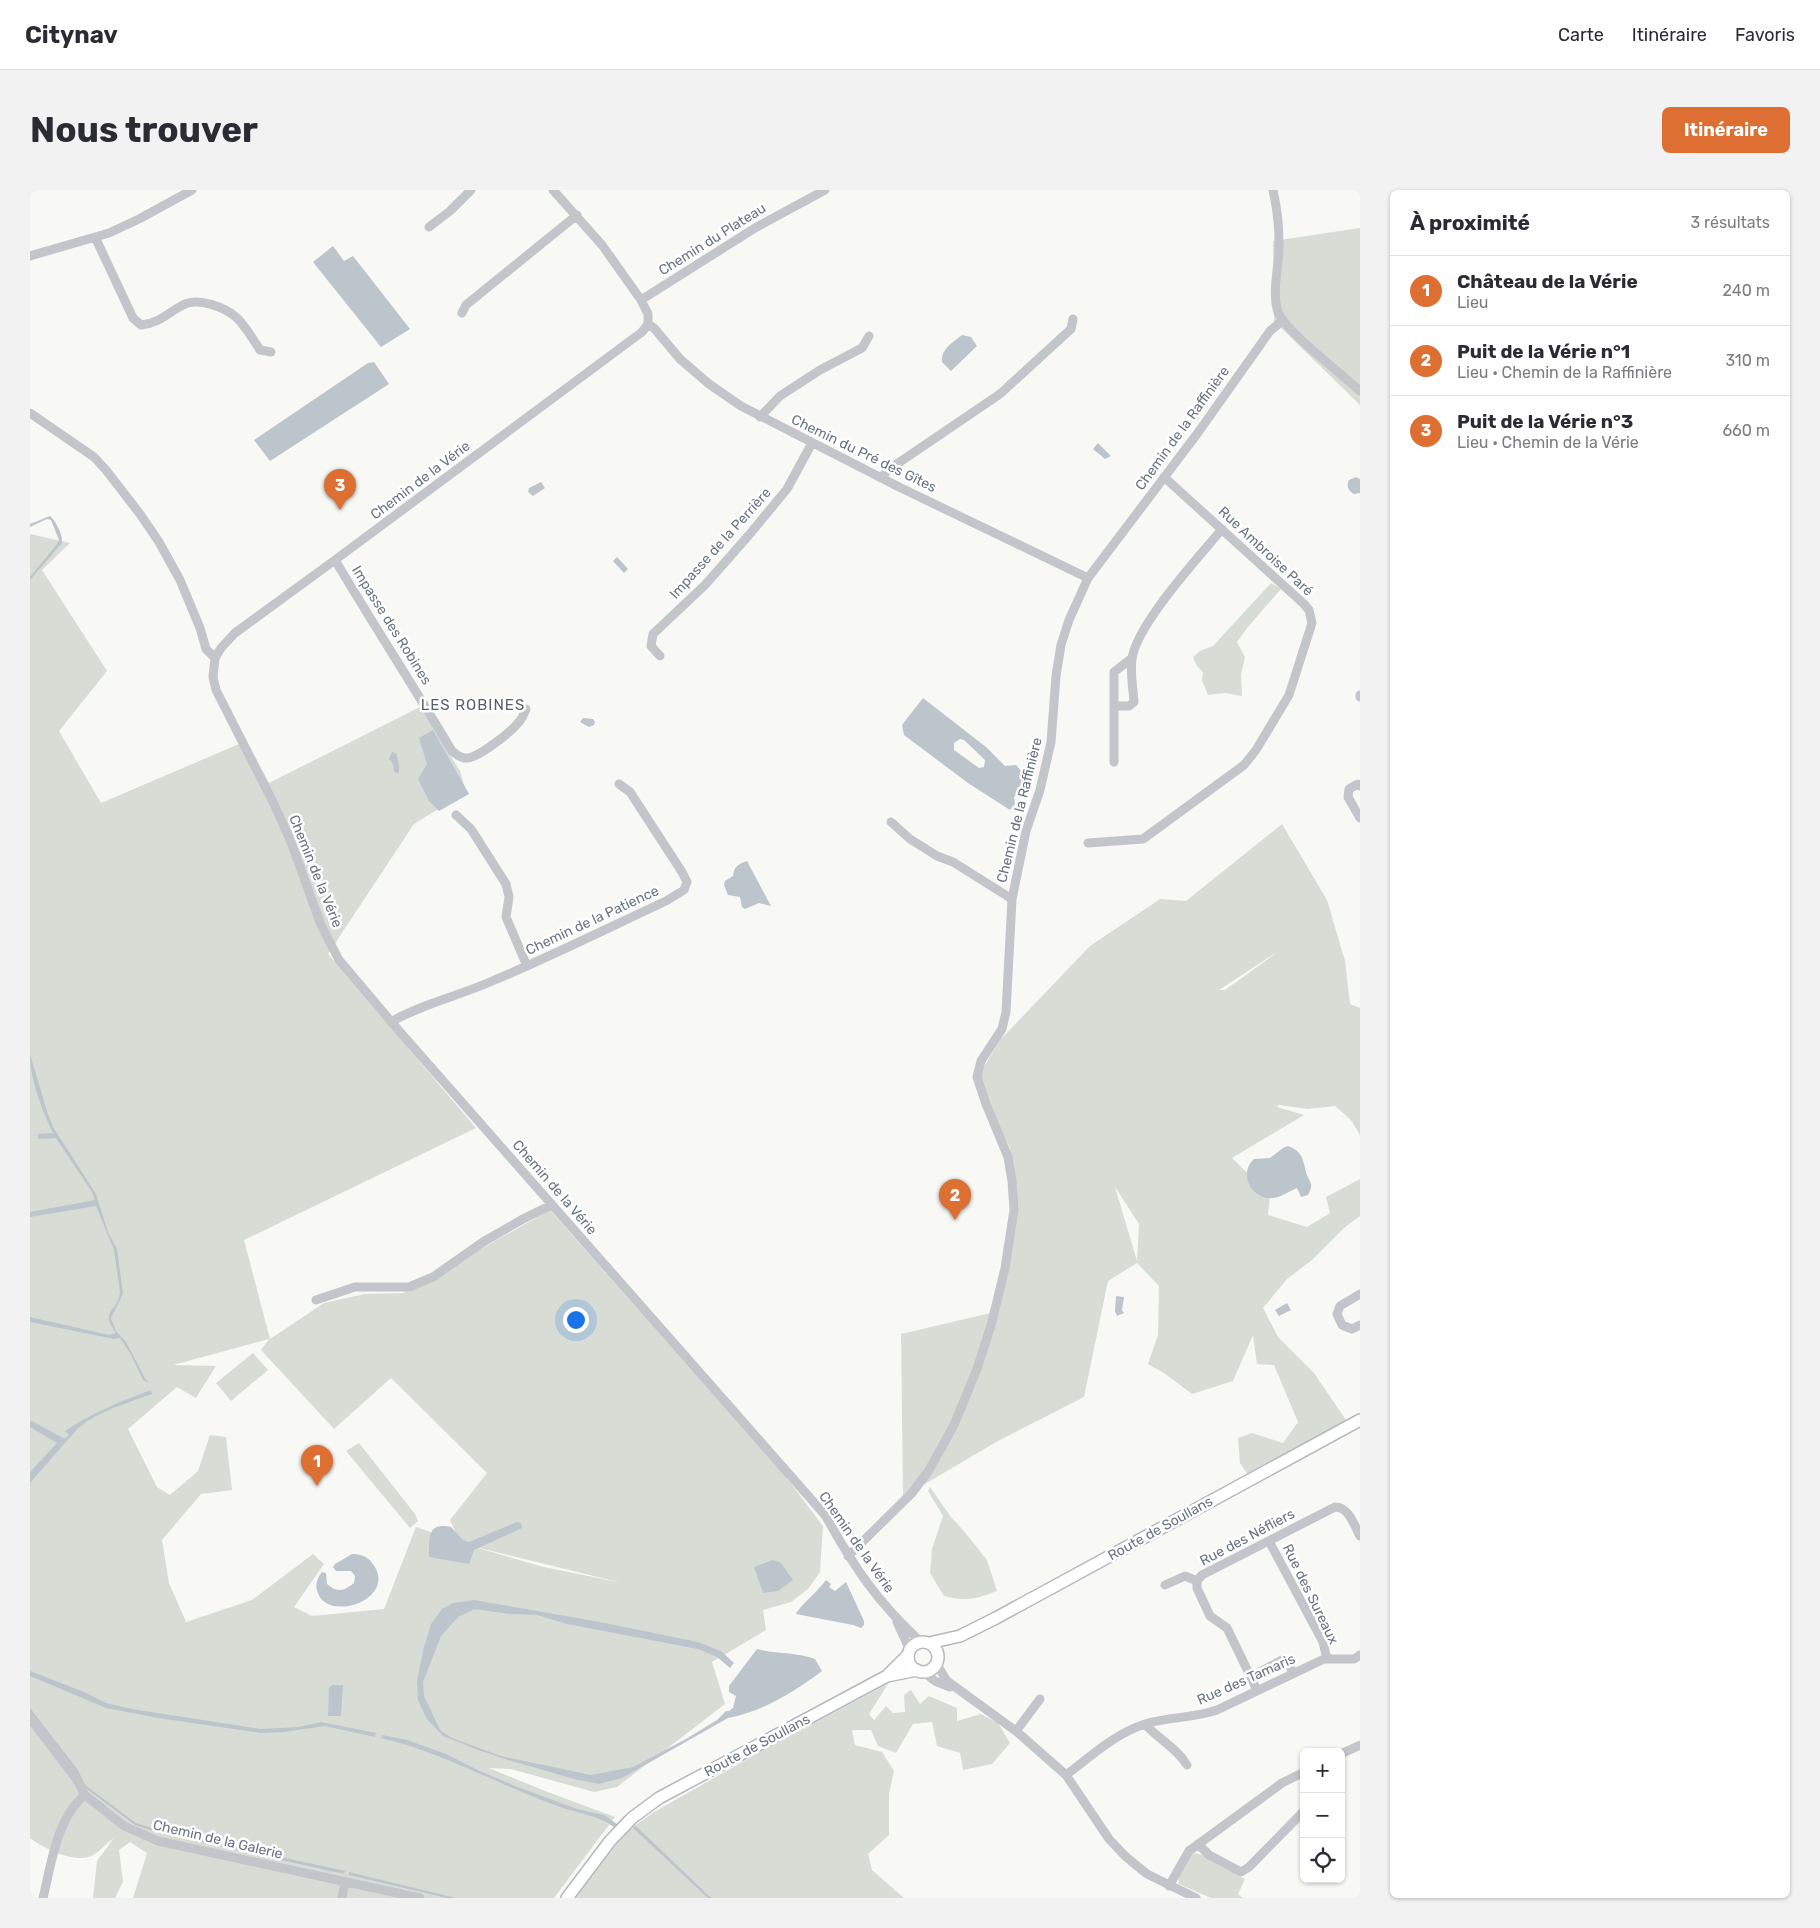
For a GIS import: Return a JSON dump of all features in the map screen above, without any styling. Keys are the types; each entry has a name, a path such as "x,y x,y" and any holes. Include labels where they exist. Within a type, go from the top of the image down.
{"main road":[{"name":"Route de Soullans","path":"925,1643 960,1636 1360,1420"},
{"name":"Route de Soullans","path":"937,1661 960,1636"},
{"path":"925,1643 936,1650 937,1661 930,1669 919,1671 910,1664 909,1652 915,1644 925,1643"},
{"name":"Route de Soullans","path":"887,1676 909,1652"},
{"name":"Route de Soullans","path":"567,1898 610,1841 630,1820 653,1802 887,1676 919,1671"}],"street":[{"path":"30,256 95,237 139,219 175,194 192,190"},
{"path":"429,227 471,190"},
{"path":"553,190 602,245 641,300 648,314 648,324"},
{"name":"Chemin du Plateau","path":"641,300 756,228 825,190"},
{"path":"1273,190 1278,216 1280,244 1276,293 1278,311 1291,330 1360,391"},
{"path":"462,313 466,305 577,215"},
{"path":"95,237 133,318 141,325 151,324 185,304 196,301 230,312 237,318 260,350 271,352"},
{"path":"881,478 888,470 1000,394 1071,329 1073,319"},
{"name":"Chemin de la Raffinière","path":"848,1556 912,1493 929,1470 954,1425 977,1369 992,1322 1005,1268 1014,1210 1012,1181 1008,1157 977,1078 981,1061 1002,1029 1006,1012 1012,899 1026,831 1040,790 1051,742 1056,676 1061,645 1069,620 1088,578 1270,331 1283,320"},
{"name":"Chemin du Pré des Gîtes","path":"648,324 654,328 680,359 734,402 881,478 1088,578"},
{"name":"Chemin de la Vérie","path":"648,324 634,337 235,633 221,648 215,658 213,677 216,690 274,804 291,842 321,925 340,960 391,1022 825,1515 848,1556 870,1588 894,1617 925,1643"},
{"path":"760,417 780,396 820,370 862,348 869,336"},
{"path":"30,413 94,457 140,514 159,542 180,580 197,620 206,649 215,658"},
{"name":"Impasse de la Perrière","path":"660,656 651,646 653,634 705,585 749,535 786,489 812,443"},
{"name":"Rue Ambroise Paré","path":"1088,843 1143,839 1233,775 1244,765 1256,750 1289,695 1311,631 1312,623 1309,610 1304,604 1164,477"},
{"path":"1114,706 1129,706 1134,702 1132,658 1140,636 1152,616 1222,529"},
{"name":"Impasse des Robines","path":"335,560 452,751 458,756 470,758 481,753 519,723 526,709"},
{"path":"1114,762 1114,672 1132,658"},
{"name":"Chemin de la Patience","path":"391,1022 405,1014 455,996 527,966 681,893 687,882 682,872 630,792 619,784"},
{"path":"1360,786 1358,784 1349,789 1348,796 1360,818"},
{"path":"456,815 471,830 506,884 509,897 506,917 527,966"},
{"path":"890,822 910,839 1012,899"},
{"path":"316,1300 355,1288 409,1287 433,1277 483,1242 522,1218 551,1205"},
{"path":"1360,1294 1340,1306 1336,1314 1342,1325 1352,1329 1360,1325"},
{"name":"Rue des Néfliers","path":"1257,1690 1227,1628 1210,1616 1197,1588 1197,1581 1202,1575 1335,1507 1341,1507 1346,1511 1360,1536"},
{"name":"Rue des Sureaux","path":"1269,1541 1323,1642 1327,1659"},
{"path":"1165,1585 1185,1576 1197,1581"},
{"name":"Chemin de la Vérie","path":"894,1617 909,1652"},
{"name":"Rue des Tamaris","path":"1066,1775 1123,1733 1145,1724 1201,1716 1218,1710 1293,1673 1327,1659 1354,1659 1360,1655"},
{"path":"1251,1677 1282,1660 1288,1663 1293,1673"},
{"path":"937,1661 947,1682 976,1700 1016,1730 1066,1775 1109,1838 1125,1856 1147,1874 1196,1898"},
{"path":"919,1671 935,1681 960,1691"},
{"path":"1016,1730 1040,1699"},
{"name":"Chemin de la Galerie","path":"30,1718 77,1780 85,1796 124,1826 158,1841 420,1898"},
{"path":"1145,1724 1153,1733 1180,1753 1187,1764"},
{"path":"1345,1752 1360,1744"},
{"path":"1169,1886 1189,1851 1282,1783 1300,1774"},
{"path":"42,1898 63,1826 75,1803 85,1796"},
{"path":"1198,1844 1209,1855 1241,1872 1249,1867 1300,1815"},
{"path":"342,1898 345,1882"}],"shaded area":[{"path":"1360,228 1360,405 1274,321 1273,241"},
{"path":"333,246 344,261 353,256 410,329 381,347 313,262"},
{"path":"962,335 971,337 977,346 951,371 942,362 943,353"},
{"path":"374,362 389,384 270,461 254,440 368,363"},
{"path":"1098,443 1111,456 1105,459 1093,449"},
{"path":"1356,477 1360,479 1360,493 1354,494 1349,490 1348,484 1349,480"},
{"path":"541,482 545,488 533,496 528,492 529,488"},
{"path":"50,516 59,528 62,543 30,580 30,577 59,540 51,520 47,519 30,527 30,524"},
{"path":"30,534 70,543 42,570 107,671 59,731 101,803 246,741 269,783 420,707 460,771 466,792 414,824 328,954 476,1128 244,1240 270,1339 324,1303 365,1294 403,1293 550,1210 783,1473 823,1526 820,1572 808,1589 791,1602 763,1610 766,1630 712,1662 725,1704 617,1787 594,1792 511,1769 489,1768 615,1817 554,1898 133,1898 147,1853 130,1842 119,1850 123,1882 115,1898 93,1898 97,1861 114,1838 89,1857 74,1858 42,1846 30,1838","holes":["269,1339 261,1350 334,1429 391,1378 487,1473 450,1520 460,1542 416,1527 384,1609 312,1616 294,1607 324,1564 313,1554 252,1600 186,1622 169,1583 162,1540 201,1494 232,1490 226,1437 210,1435 198,1471 170,1495 157,1487 128,1429 177,1387 196,1398 216,1366 173,1365","467,1545 622,1583 544,1567"]},
{"path":"617,557 628,569 624,573 613,561"},
{"path":"1271,583 1281,589 1237,642 1245,657 1241,675 1242,696 1225,693 1208,695 1202,680 1203,672 1197,666 1193,657 1200,651 1213,646"},
{"path":"923,698 986,747 1005,766 1016,765 1026,777 1027,788 1014,797 1015,804 1010,810 968,783 904,735 902,725","holes":["960,739 964,740 985,760 984,767 979,768 954,750 954,743"]},
{"path":"583,718 593,719 594,725 589,727 580,722"},
{"path":"433,730 469,794 439,811 429,801 418,779 427,764 419,738"},
{"path":"392,752 396,753 398,758 398,774 394,771 393,764 389,759"},
{"path":"1282,824 1327,900 1345,961 1350,1004 1360,1008 1360,1135 1351,1120 1335,1106 1308,1109 1279,1105 1277,1107 1304,1115 1232,1158 1270,1195 1268,1215 1307,1227 1330,1213 1326,1197 1360,1179 1360,1216 1344,1228 1312,1260 1287,1279 1263,1308 1278,1337 1314,1373 1346,1420 1249,1476 1240,1463 1238,1438 1252,1433 1283,1443 1298,1422 1274,1365 1257,1364 1253,1335 1233,1381 1192,1394 1164,1373 1148,1364 1158,1335 1159,1286 1137,1263 1108,1281 1084,1397 996,1442 903,1497 901,1334 999,1311 1016,1213 1010,1148 984,1101 980,1073 1001,1039 1090,946 1160,899 1186,901","holes":["1274,954 1225,990 1219,990","1115,1187 1139,1224 1137,1261"]},
{"path":"747,861 771,906 759,903 745,909 742,907 740,897 728,895 724,885 725,881 733,876 737,866"},
{"path":"30,1054 53,1127 96,1194 108,1232 117,1249 123,1294 111,1318 116,1331 126,1342 149,1383 143,1380 130,1353 120,1338 114,1339 30,1322 30,1317 109,1335 116,1333 111,1325 109,1315 119,1299 120,1292 114,1250 96,1206 30,1217 30,1212 95,1200 92,1192 56,1138 38,1139 38,1134 53,1133 34,1084"},
{"path":"1288,1146 1296,1150 1303,1159 1311,1185 1308,1195 1301,1197 1297,1188 1275,1198 1260,1196 1248,1182 1247,1170 1250,1164 1254,1159 1270,1158"},
{"path":"1116,1296 1124,1297 1122,1310 1124,1313 1117,1316 1115,1311"},
{"path":"1287,1303 1291,1310 1279,1316 1275,1310"},
{"path":"253,1353 268,1370 231,1401 216,1383"},
{"path":"151,1390 152,1394 104,1412 78,1428 30,1483 30,1472 57,1443 30,1427 30,1420 65,1439 69,1435 65,1431 96,1413"},
{"path":"359,1443 415,1514 418,1521 410,1528 346,1451"},
{"path":"930,1487 951,1517 987,1560 997,1591 971,1599 944,1596 930,1573 932,1549 943,1516 928,1491"},
{"path":"517,1522 521,1523 522,1528 474,1550 469,1564 429,1557 431,1533 437,1527 451,1527 463,1540 469,1542"},
{"path":"352,1554 364,1556 374,1565 378,1581 375,1591 366,1599 355,1604 343,1607 331,1605 322,1600 317,1590 318,1578 322,1572 326,1573 327,1584 337,1590 350,1586 354,1583 355,1576 351,1571 336,1571 333,1567"},
{"path":"773,1560 781,1563 793,1580 778,1591 763,1593 754,1567"},
{"path":"826,1580 831,1584 829,1587 835,1591 846,1582 864,1621 864,1625 861,1628 796,1614"},
{"path":"474,1600 600,1622 698,1642 721,1651 734,1663 730,1668 717,1657 698,1649 567,1624 537,1615 509,1614 475,1609 458,1617 441,1636 423,1682 424,1696 440,1730 452,1738 501,1756 591,1775 633,1767 686,1739 733,1708 736,1696 729,1692 729,1686 757,1649 801,1655 815,1659 822,1671 777,1700 753,1711 728,1718 622,1778 599,1784 578,1780 508,1760 443,1736 426,1718 418,1700 417,1680 431,1624 442,1609 453,1603"},
{"path":"30,1671 84,1692 106,1703 132,1709 261,1729 298,1727 321,1722 376,1733 375,1737 325,1726 262,1733 158,1718 106,1708 30,1676"},
{"path":"888,1684 869,1714 874,1720 886,1706 893,1713 905,1712 904,1695 911,1690 920,1704 929,1696 957,1708 957,1721 981,1714 998,1723 1010,1743 992,1764 963,1770 960,1753 937,1746 932,1722 913,1724 896,1753 878,1746 871,1730 852,1730 855,1745 882,1752 894,1771 889,1794 889,1835 868,1854 872,1870 904,1898 575,1898 626,1832 654,1812 767,1748"},
{"path":"332,1685 343,1685 341,1716 328,1716 329,1688"},
{"path":"30,1708 78,1770 85,1785 136,1823 158,1830 345,1871 344,1874 156,1832 135,1825 83,1786 72,1766 30,1713"},
{"path":"382,1735 407,1740 446,1754 515,1786 577,1809 604,1815 617,1824 624,1816 626,1817 562,1898 560,1898 614,1827 601,1820 557,1806 427,1752 381,1738"},
{"path":"635,1825 712,1898 708,1898 633,1828"},
{"path":"1195,1853 1206,1856 1207,1859 1245,1879 1238,1894 1243,1898 1211,1898 1179,1884 1178,1880 1182,1867 1188,1858"},
{"path":"349,1872 456,1898 447,1898 349,1875"}],"place":[{"name":"Puit de la Vérie n°3","path":"340,510"},
{"name":"Puit de la Vérie n°1","path":"955,1220"},
{"name":"Château de la Vérie","path":"317,1486"}],"district":[{"name":"LES ROBINES","path":"473,705"}]}
